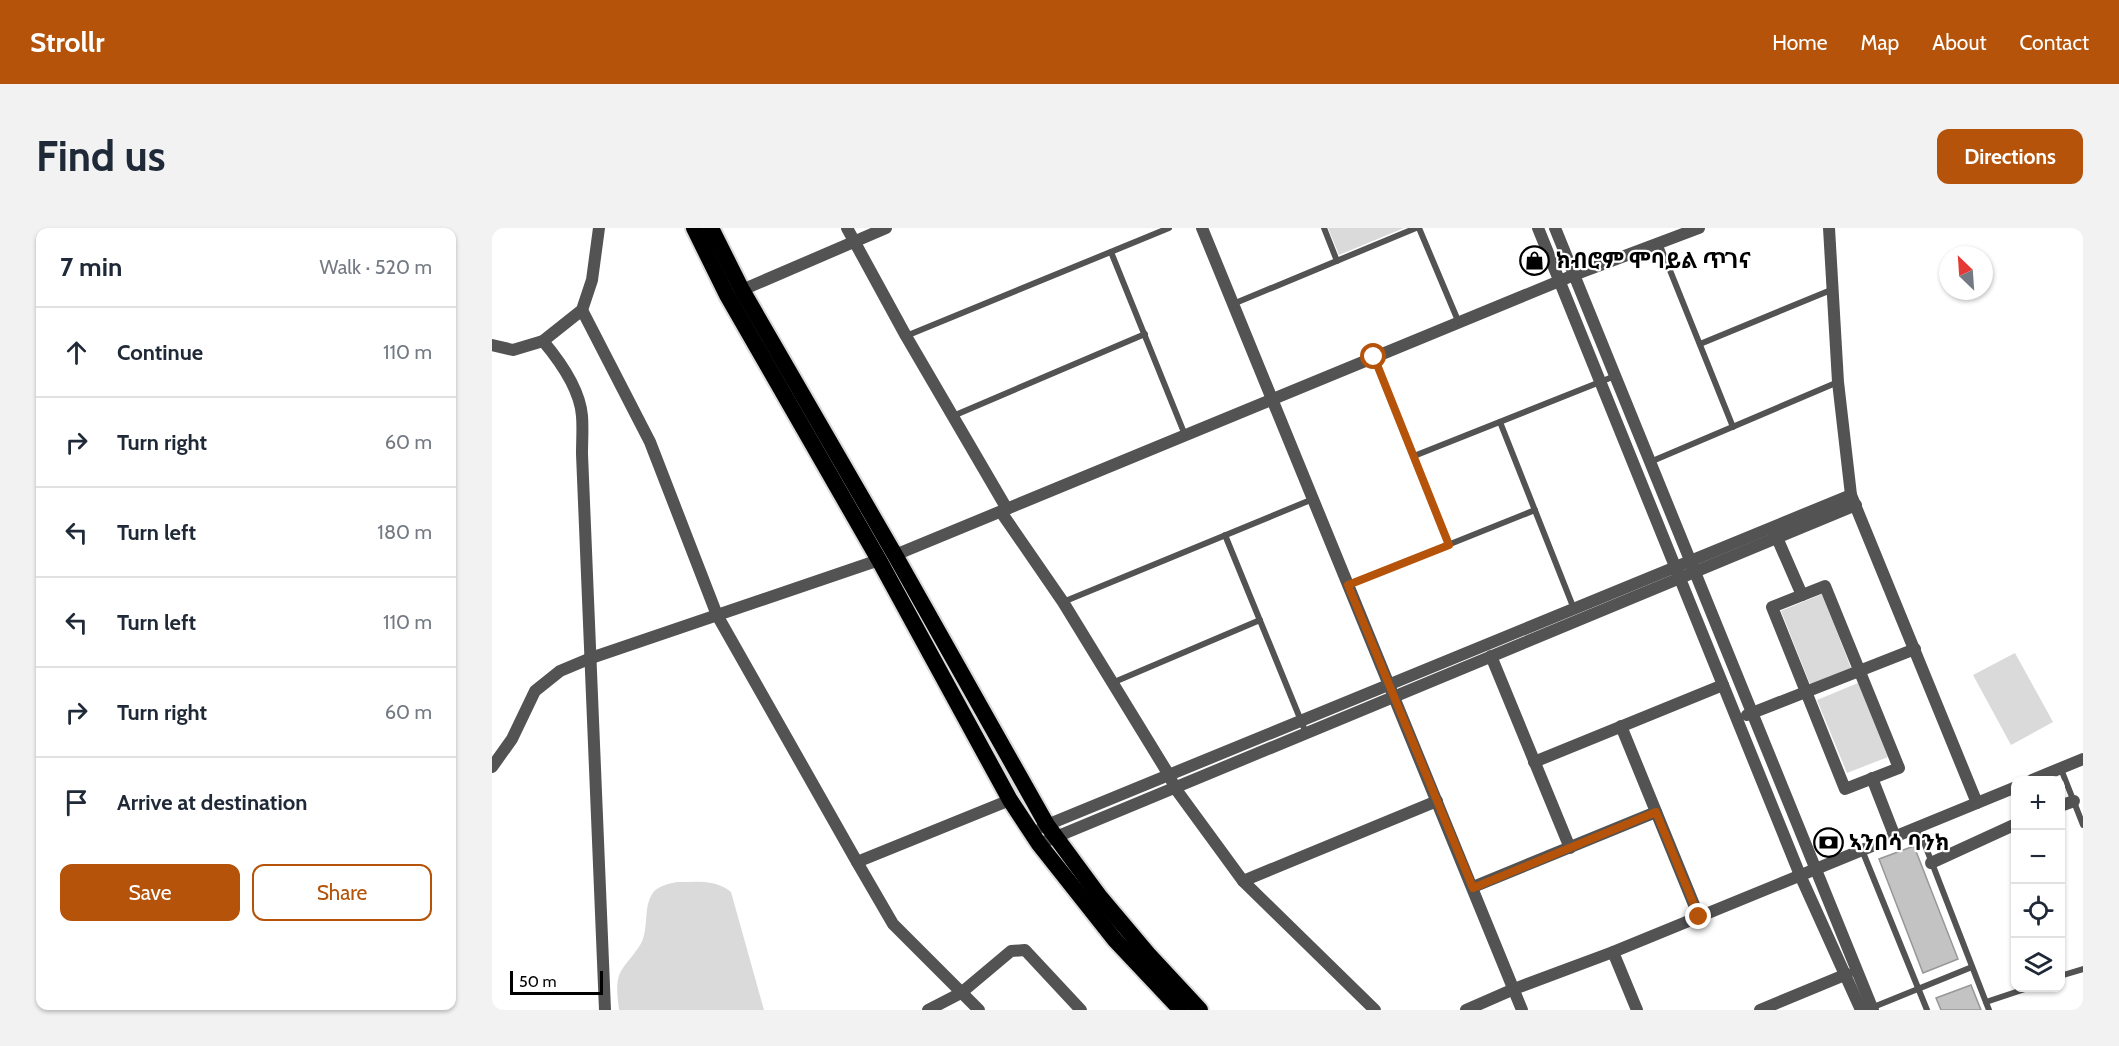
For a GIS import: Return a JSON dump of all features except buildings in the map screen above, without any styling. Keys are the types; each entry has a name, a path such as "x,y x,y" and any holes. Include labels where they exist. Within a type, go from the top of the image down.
{"highway":[{"path":"694,228 727,295 895,555 1043,834 1115,940 1181,1010"},
{"path":"711,228 799,406 879,560 1010,800 1200,1010"}],"street":[{"path":"492,345 513,350 543,341 582,310 592,280 598,228"},
{"path":"848,228 1004,511 1063,602 1175,788 1243,881 1375,1010"},
{"path":"742,290 886,228"},
{"path":"1202,228 1522,1010"},
{"path":"1538,228 1800,875 1847,974 1868,1009"},
{"path":"1555,228 1816,869 1868,1009"},
{"path":"895,555 1574,275 1699,228"},
{"path":"1829,228 1838,382 1853,500 1977,803"},
{"path":"582,310 650,442 717,615 857,862 893,924 979,1010"},
{"path":"543,341 560,361 574,389 582,413 605,1010"},
{"path":"1043,834 1175,788 1306,733 1392,691 1574,609 1678,572 1853,500"},
{"path":"1775,532 1802,595"},
{"path":"492,767 512,739 535,691 560,671 591,658 879,560"},
{"path":"1043,834 1169,775 1301,721 1491,656 1678,572"},
{"path":"1825,586 1899,768 1845,789 1772,607 1802,595 1825,586"},
{"path":"1737,719 1915,649"},
{"path":"1491,656 1570,848"},
{"path":"1534,762 1723,685"},
{"path":"1621,726 1699,917"},
{"path":"2043,776 2083,759"},
{"path":"1872,778 1895,837"},
{"path":"1466,1010 2011,789"},
{"path":"857,862 1010,800"},
{"path":"1243,881 1437,801"},
{"path":"2065,804 2074,801"},
{"path":"1473,888 1656,812"},
{"path":"1931,863 2011,826"},
{"path":"928,1010 961,993 1011,951 1025,950 1081,1010"},
{"path":"1613,952 1637,1010"},
{"path":"1760,1010 1847,974"}],"lane":[{"path":"906,336 1169,228"},
{"path":"1324,228 1337,261"},
{"path":"1233,304 1418,228 1459,323"},
{"path":"1659,243 1733,427"},
{"path":"1111,252 1186,436"},
{"path":"1700,344 1832,290"},
{"path":"953,416 1145,334"},
{"path":"1374,357 1449,545"},
{"path":"1414,456 1616,376"},
{"path":"1650,462 1838,382"},
{"path":"1500,422 1574,609"},
{"path":"1063,602 1313,499"},
{"path":"1348,585 1535,510"},
{"path":"1225,535 1306,733"},
{"path":"1112,683 1260,620"},
{"path":"2061,769 2083,825"},
{"path":"1918,827 1989,1010"},
{"path":"1862,850 1927,1010"},
{"path":"1868,1009 1972,967"},
{"path":"2065,975 2083,969"},
{"path":"1986,1002 2014,992"}],"shaded area":[{"path":"1328,228 1404,228 1339,255"},
{"path":"1822,594 1851,668 1810,684 1781,611"},
{"path":"2015,653 2053,722 2011,745 1973,675"},
{"path":"1858,683 1888,757 1847,773 1817,700"},
{"path":"677,882 712,883 731,892 764,1010 619,1010 618,977 643,939 652,894 663,886"}],"place":[{"name":"ክብሮም ሞባይል ጥገና","path":"1535,260"},
{"name":"ኣንበሳ ባንክ","path":"1828,842"}],"route":[{"path":"1374,357 1449,545 1348,585 1473,888 1656,812 1699,917"}]}
